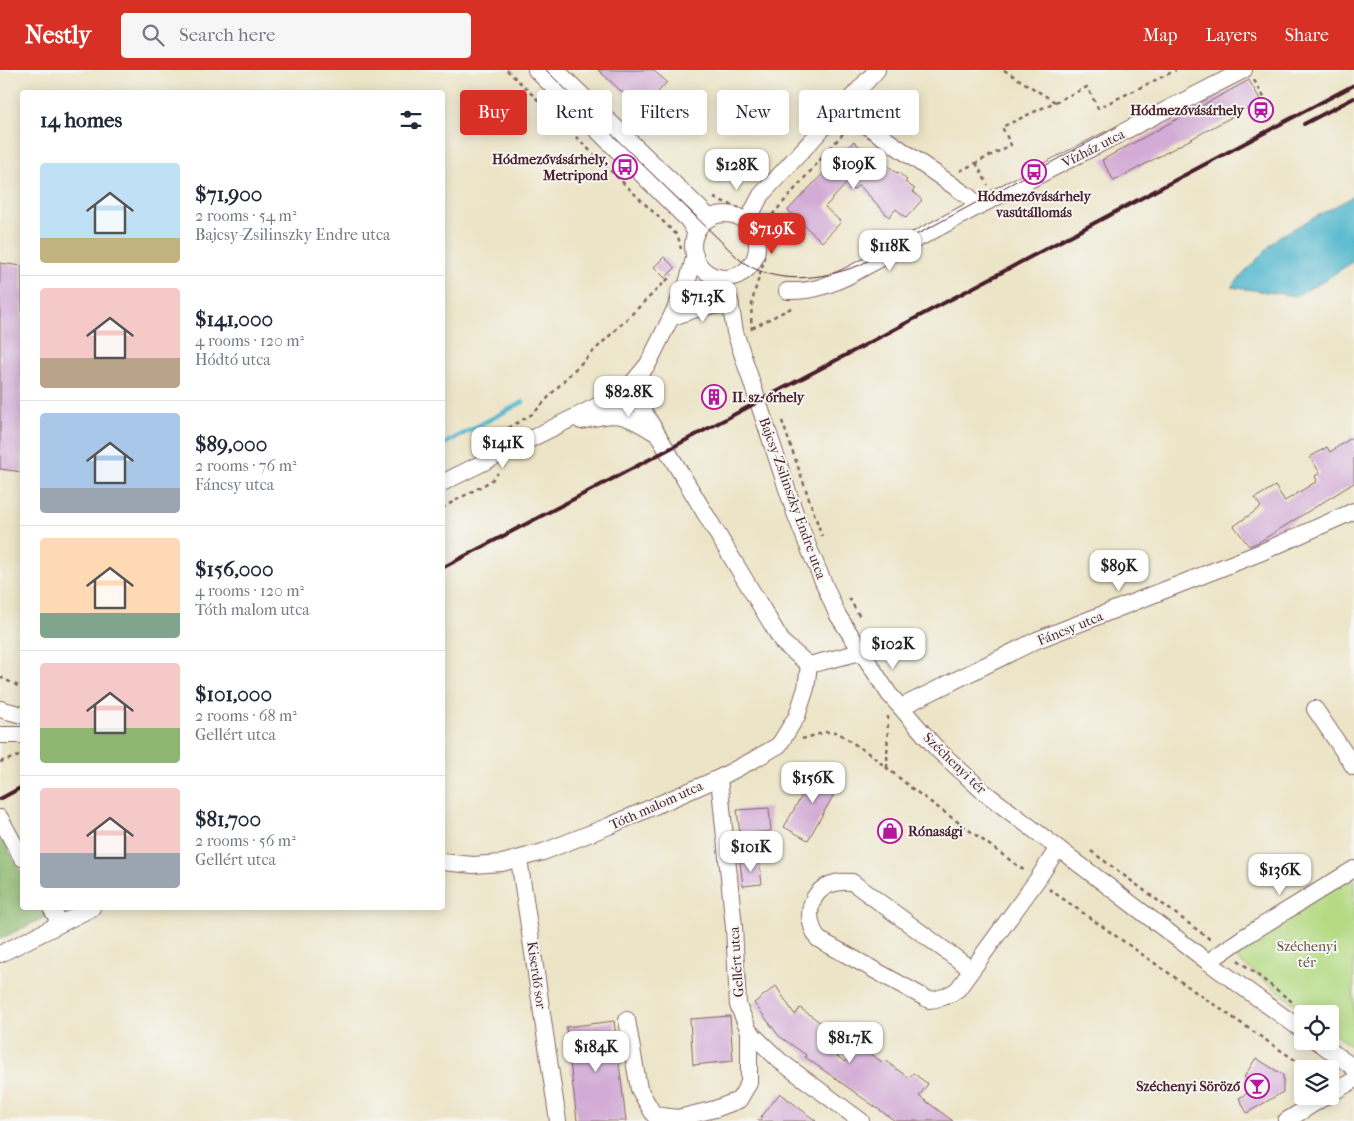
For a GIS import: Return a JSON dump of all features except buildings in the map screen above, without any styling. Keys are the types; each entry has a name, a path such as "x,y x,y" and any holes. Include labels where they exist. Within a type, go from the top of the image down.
{"street":[{"path":"536,70 688,220 696,233"},
{"path":"556,70 710,218"},
{"path":"858,90 877,70"},
{"name":"Vízház utca","path":"787,292 805,292 828,285 1102,144 1236,72"},
{"path":"689,254 708,272 718,277 729,278 740,274 749,267 757,249 758,223 751,214 761,195 816,135"},
{"path":"880,135 979,206"},
{"path":"729,214 761,195"},
{"path":"445,482 605,402 629,387 648,364 686,287 689,254 696,233 702,224 719,214 729,214 758,223"},
{"name":"Bajcsy-Zsilinszky Endre utca","path":"731,303 740,274"},
{"name":"Bajcsy-Zsilinszky Endre utca","path":"718,277 731,303 735,332 795,513 837,614 889,694 901,707"},
{"path":"671,318 692,309 731,303"},
{"path":"629,387 783,642 809,665 861,652"},
{"path":"550,429 605,415 613,415 632,419 656,433"},
{"name":"Fáncsy utca","path":"901,707 1037,640 1262,552 1354,511"},
{"name":"Tóth malom utca","path":"445,862 492,864 543,852 609,826 719,778 779,745 797,716 806,688 809,665"},
{"name":"Széchenyi tér","path":"901,707 937,749 978,786 1208,962 1294,1024"},
{"path":"0,709 20,714"},
{"path":"1315,709 1354,767"},
{"path":"0,734 20,735"},
{"name":"Gellért utca","path":"719,778 734,927 738,1005 749,1030 780,1061 860,1121"},
{"path":"0,818 20,854"},
{"path":"972,970 852,882 841,881 830,884 821,890 810,907 812,930 818,939 929,1000 951,995 958,989 972,970 1058,848"},
{"name":"Kiserdő sor","path":"519,859 558,1121"},
{"path":"1208,962 1244,937 1354,869"},
{"path":"52,910 60,923"},
{"path":"0,954 88,910"},
{"path":"627,1020 639,1089 654,1115 678,1118 715,1109 739,1100 749,1083 749,1030"},
{"path":"1329,1050 1354,1068"},
{"path":"1339,1089 1354,1080"},
{"path":"1286,1121 1312,1105"}],"path":[{"path":"508,70 678,236 689,254"},
{"path":"1004,70 1055,102"},
{"path":"943,179 1011,145 1002,128 1087,87 1098,108 1176,70"},
{"path":"758,223 840,135"},
{"path":"484,443 534,413 567,377 679,269"},
{"path":"754,335 752,328 752,306 757,287"},
{"path":"780,413 824,541"},
{"path":"846,592 863,623"},
{"path":"0,677 20,687"},
{"path":"887,769 889,694"},
{"path":"0,762 20,756"},
{"path":"1084,846 1297,1005"}],"green space":[{"path":"0,835 20,870 20,910 43,910 47,916 0,939"},
{"name":"Széchenyi tér","path":"1354,869 1354,1049 1339,1037 1339,1005 1296,1005 1225,950"}],"water":[{"path":"1354,196 1354,261 1319,284 1295,296 1231,287 1278,237"}],"waterway":[{"path":"445,443 523,402"}],"tram line":[{"path":"546,70 739,259 752,268 782,277 814,277 860,265 1117,127"}],"railway":[{"path":"445,566 1354,85"},
{"path":"1304,124 1354,98"},
{"path":"0,799 20,788"}],"place":[{"name":"Hódmezővásárhely","path":"1261,110"},
{"name":"Hódmezővásárhely, Metripond","path":"625,167"},
{"name":"Hódmezővásárhely vasútállomás","path":"1034,172"},
{"name":"II. sz. őrhely","path":"714,397"},
{"name":"Rónasági","path":"890,831"},
{"name":"Széchenyi Söröző","path":"1257,1086"}]}
